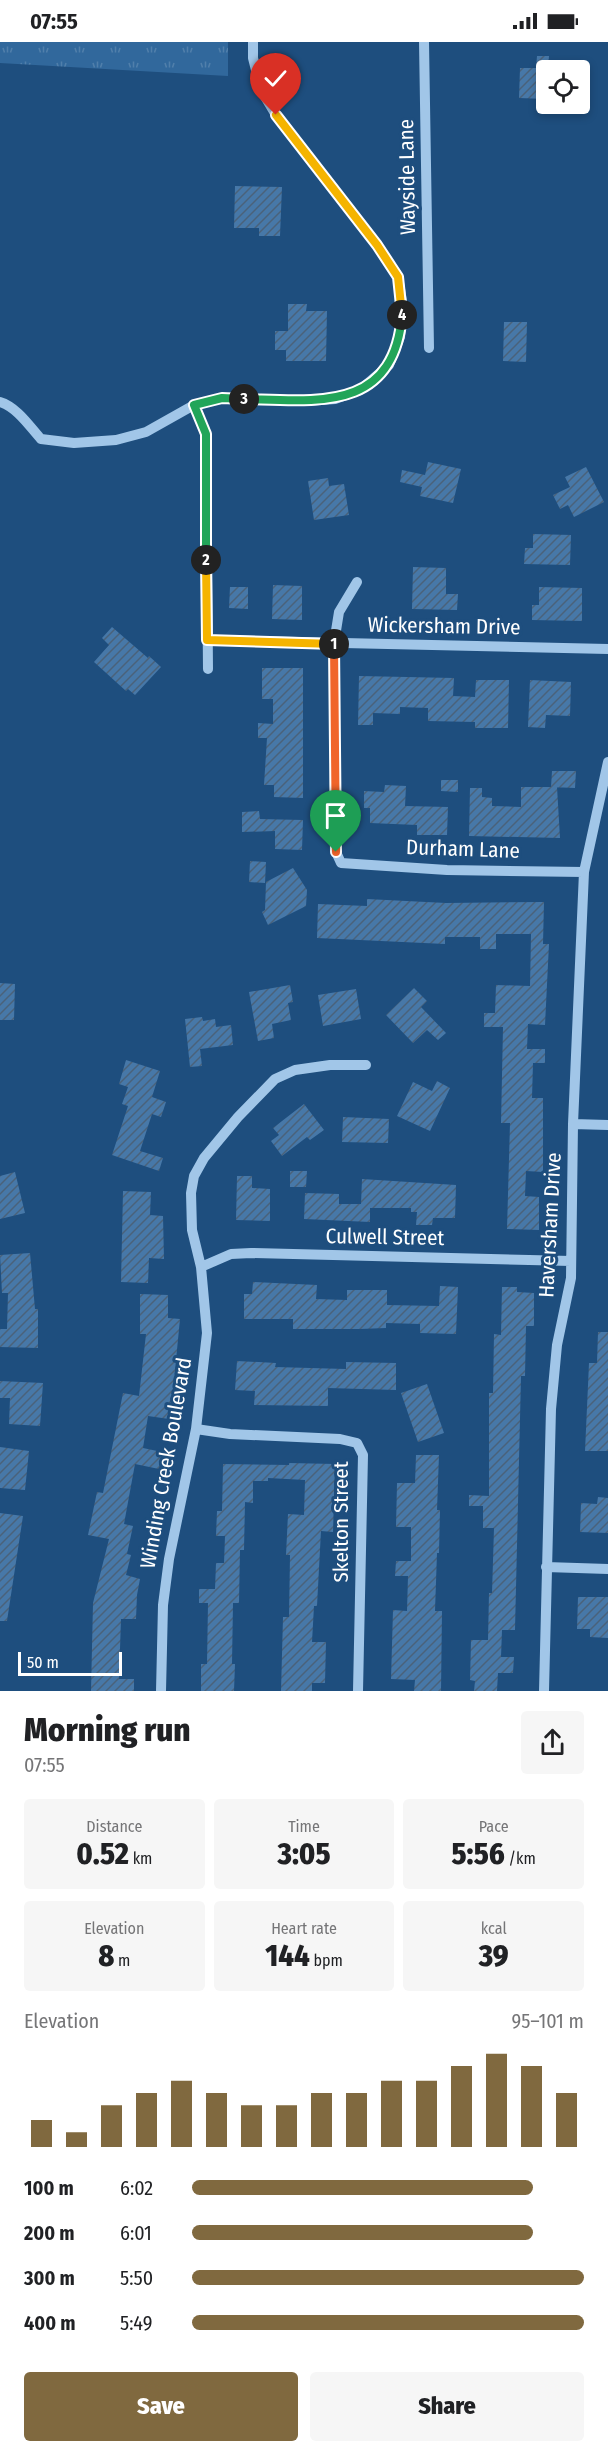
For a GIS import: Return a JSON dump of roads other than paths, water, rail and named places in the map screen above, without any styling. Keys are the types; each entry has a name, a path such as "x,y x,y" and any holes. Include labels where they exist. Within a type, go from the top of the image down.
{"street":[{"path":"0,402 6,404 24,420 41,439 74,443 116,441 146,432 194,405 222,398 307,401 335,399 360,390 389,365 400,337 403,307 398,277 377,245 276,115 261,90 253,58 254,42"},
{"name":"Wayside Lane","path":"424,42 429,348"},
{"path":"194,405 206,434 208,669"},
{"path":"334,643 339,612 357,582"},
{"name":"Wickersham Drive","path":"207,640 608,649"},
{"name":"Durham Lane","path":"334,643 336,852 341,863 447,870 584,872"},
{"name":"Haversham Drive","path":"544,1691 550,1409 557,1345 571,1278 573,1124 584,872 608,762"},
{"name":"Winding Creek Boulevard","path":"161,1691 163,1605 167,1570 196,1429 207,1333 201,1267 192,1230 191,1193 194,1176 204,1158 238,1117 275,1079 295,1070 330,1065 366,1065"},
{"path":"573,1124 608,1125"},
{"name":"Culwell Street","path":"201,1267 231,1254 251,1253 571,1261"},
{"name":"Skelton Street","path":"196,1429 230,1434 340,1439 357,1443 363,1455 358,1691"},
{"path":"546,1567 608,1569"}]}
